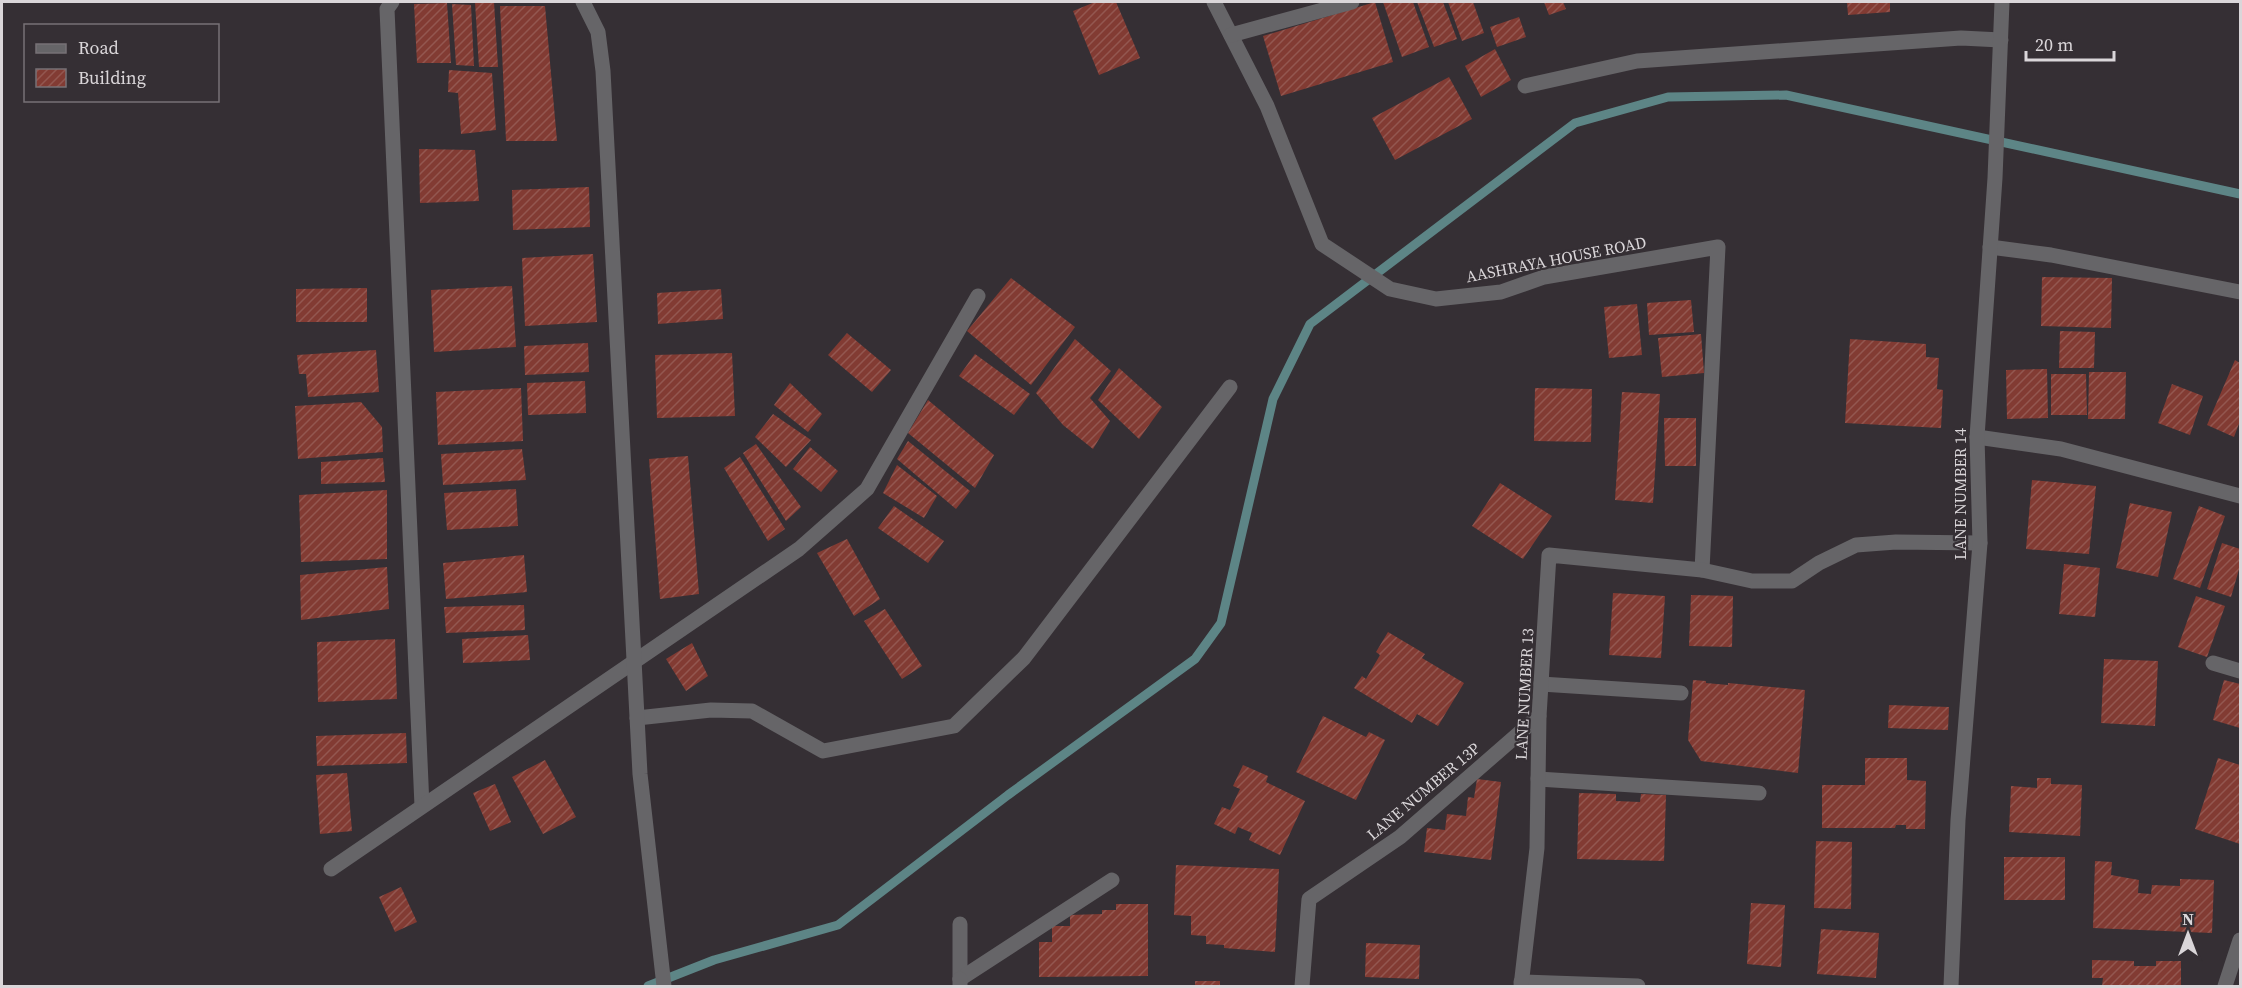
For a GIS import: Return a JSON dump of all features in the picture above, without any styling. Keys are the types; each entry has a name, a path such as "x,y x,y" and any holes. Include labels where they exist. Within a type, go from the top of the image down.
{"street":[{"path":"392,2 387,9 422,806"},
{"path":"583,2 598,32 603,71 640,774 664,987"},
{"name":"AASHRAYA HOUSE ROAD","path":"1214,2 1267,106 1322,244 1390,289 1436,299 1501,292 1544,277 1718,247 1702,570"},
{"path":"1231,35 1352,2"},
{"name":"LANE NUMBER 14","path":"1951,987 1958,820 1980,543 1977,436 1995,178 2002,2"},
{"path":"1525,86 1637,61 1961,38 2001,40"},
{"path":"1990,247 2052,255 2241,292"},
{"path":"331,869 800,549 867,489 978,296"},
{"path":"637,718 711,710 752,711 823,751 954,726 1024,658 1230,387"},
{"path":"1977,436 2061,449 2241,496"},
{"path":"1702,570 1752,581 1792,581 1819,563 1856,545 1896,542 1980,543"},
{"name":"LANE NUMBER 13","path":"1521,984 1537,848 1539,716 1549,555 1702,570"},
{"path":"2213,663 2241,672"},
{"path":"1541,684 1680,693"},
{"name":"LANE NUMBER 13P","path":"1302,987 1309,899 1400,837 1539,716"},
{"path":"1538,779 1759,793"},
{"path":"960,983 1112,880"},
{"path":"960,924 960,983"},
{"path":"2225,987 2241,940"},
{"path":"1521,984 1638,987"}],"building":[{"path":"475,2 494,2 498,67 479,67"},
{"path":"1095,2 1116,2 1140,58 1099,75 1073,11"},
{"path":"1375,2 1393,62 1281,96 1263,36"},
{"path":"1383,2 1413,2 1429,47 1402,57"},
{"path":"1417,2 1443,2 1457,39 1434,47"},
{"path":"1448,2 1473,2 1484,33 1462,41"},
{"path":"1544,2 1563,2 1566,9 1549,15"},
{"path":"1847,2 1890,2 1890,12 1848,15"},
{"path":"447,3 451,63 417,63 414,4"},
{"path":"452,4 471,5 474,66 456,65"},
{"path":"500,6 545,6 557,141 506,141"},
{"path":"1519,17 1526,37 1497,47 1490,27"},
{"path":"1495,49 1511,80 1481,97 1465,66"},
{"path":"449,70 492,73 496,130 461,134 458,93 448,92"},
{"path":"1449,77 1472,119 1395,160 1372,118"},
{"path":"419,149 475,150 479,201 420,203"},
{"path":"589,187 590,227 513,230 512,190"},
{"path":"593,254 597,322 525,326 522,258"},
{"path":"2042,277 2112,278 2111,328 2041,326"},
{"path":"1011,278 1075,327 1031,385 967,331"},
{"path":"512,286 516,347 434,352 431,290"},
{"path":"367,288 367,322 296,322 296,289"},
{"path":"721,289 723,319 658,324 657,293"},
{"path":"1691,300 1694,332 1649,335 1647,303"},
{"path":"1637,304 1642,355 1609,358 1604,307"},
{"path":"2060,331 2095,332 2094,368 2059,368"},
{"path":"847,333 891,370 872,392 828,355"},
{"path":"1701,334 1704,373 1662,377 1658,338"},
{"path":"1075,339 1111,371 1090,398 1110,421 1093,449 1063,425 1036,393"},
{"path":"1850,339 1926,344 1926,357 1939,358 1937,389 1943,390 1941,428 1845,423"},
{"path":"588,343 589,372 525,375 524,346"},
{"path":"376,350 379,392 308,397 306,374 299,374 297,355"},
{"path":"732,353 735,416 657,418 655,355"},
{"path":"975,354 1030,394 1014,415 959,376"},
{"path":"2235,360 2240,363 2240,421 2234,437 2207,425"},
{"path":"1119,368 1162,407 1139,439 1098,400"},
{"path":"2047,369 2048,418 2007,419 2006,370"},
{"path":"2089,372 2126,372 2125,419 2088,419"},
{"path":"2051,374 2086,374 2087,415 2051,415"},
{"path":"585,381 586,413 528,415 527,383"},
{"path":"790,383 822,414 808,432 774,405"},
{"path":"2172,384 2203,396 2190,435 2158,423"},
{"path":"521,388 523,441 438,445 436,392"},
{"path":"1535,388 1592,389 1591,442 1534,441"},
{"path":"1622,392 1660,394 1653,503 1615,500"},
{"path":"928,400 994,455 975,488 908,433"},
{"path":"361,402 382,427 383,452 298,459 295,406"},
{"path":"773,414 811,440 786,467 755,437"},
{"path":"1664,418 1696,418 1696,466 1665,466"},
{"path":"908,441 970,491 956,509 897,459"},
{"path":"756,444 801,507 786,521 743,453"},
{"path":"810,447 838,471 821,492 793,469"},
{"path":"522,449 526,480 443,485 441,454"},
{"path":"688,456 699,594 660,599 649,459"},
{"path":"740,457 785,529 768,541 724,468"},
{"path":"383,458 385,482 321,484 321,462"},
{"path":"897,465 937,496 924,518 883,493"},
{"path":"2032,480 2096,486 2089,554 2026,549"},
{"path":"1500,483 1552,516 1523,559 1472,526"},
{"path":"516,489 518,526 447,530 444,493"},
{"path":"387,490 387,559 301,562 299,495"},
{"path":"2130,503 2172,512 2158,577 2116,568"},
{"path":"894,506 944,541 928,563 878,528"},
{"path":"2199,506 2225,516 2200,588 2173,579"},
{"path":"847,539 880,599 854,616 817,553"},
{"path":"2222,543 2240,549 2240,566 2231,597 2207,589"},
{"path":"524,555 527,592 446,599 443,563"},
{"path":"2064,564 2100,568 2095,617 2059,614"},
{"path":"387,567 389,609 301,620 300,575"},
{"path":"1613,593 1665,596 1661,658 1609,655"},
{"path":"1691,595 1733,596 1732,647 1689,646"},
{"path":"2196,596 2225,606 2207,657 2178,647"},
{"path":"524,605 525,630 446,633 444,607"},
{"path":"885,609 922,666 902,679 864,621"},
{"path":"1388,632 1425,654 1422,658 1464,683 1438,726 1417,714 1412,723 1354,688 1362,676 1366,679 1380,655 1376,652"},
{"path":"528,635 530,660 463,663 462,639"},
{"path":"395,639 397,699 318,702 317,642"},
{"path":"692,643 708,676 686,691 666,659"},
{"path":"2104,659 2158,661 2155,726 2101,723"},
{"path":"1693,680 1728,685 1728,683 1805,690 1798,773 1701,761 1688,740"},
{"path":"2224,680 2240,684 2240,728 2213,720"},
{"path":"1889,705 1949,707 1948,730 1888,728"},
{"path":"1323,716 1366,737 1369,732 1385,740 1356,800 1296,772"},
{"path":"406,733 407,763 317,766 316,736"},
{"path":"1865,758 1907,758 1907,780 1926,781 1925,829 1906,829 1906,825 1896,825 1895,828 1822,828 1822,785 1865,785"},
{"path":"2218,758 2240,765 2240,844 2195,829"},
{"path":"545,760 576,817 543,834 512,777"},
{"path":"1243,765 1268,776 1266,782 1305,801 1280,855 1249,840 1252,833 1238,827 1235,834 1214,824 1222,807 1230,810 1240,789 1233,786"},
{"path":"347,773 352,831 320,834 316,775"},
{"path":"2037,778 2051,778 2051,784 2082,785 2080,836 2009,832 2011,786 2037,788"},
{"path":"1477,779 1501,782 1491,860 1424,852 1427,828 1445,830 1447,814 1466,816 1468,797 1474,798"},
{"path":"495,784 511,822 490,831 473,793"},
{"path":"1579,793 1616,794 1616,801 1640,802 1641,794 1666,795 1664,861 1577,859"},
{"path":"1816,841 1852,842 1851,909 1814,908"},
{"path":"2004,857 2065,857 2065,900 2004,900"},
{"path":"2095,861 2112,862 2111,875 2139,880 2138,893 2151,894 2152,885 2180,886 2180,879 2214,880 2212,933 2093,928"},
{"path":"1176,865 1279,869 1275,952 1224,948 1224,945 1206,944 1206,936 1191,935 1191,916 1174,915"},
{"path":"401,887 417,922 395,932 379,897"},
{"path":"1751,903 1785,905 1781,967 1747,964"},
{"path":"1116,904 1148,904 1148,976 1039,977 1039,942 1052,942 1052,926 1070,926 1070,915 1102,914 1102,910 1116,910"},
{"path":"1821,929 1879,933 1876,978 1817,974"},
{"path":"1366,943 1420,945 1419,979 1365,977"},
{"path":"2092,960 2134,961 2134,966 2156,966 2156,961 2181,961 2181,986 2102,986 2103,978 2092,978"},
{"path":"1195,981 1220,981 1220,986 1195,986"}],"waterway":[{"path":"648,986 714,960 838,925 1008,795 1195,659 1221,623 1273,399 1310,324 1575,123 1668,97 1786,95 2240,194"}]}
